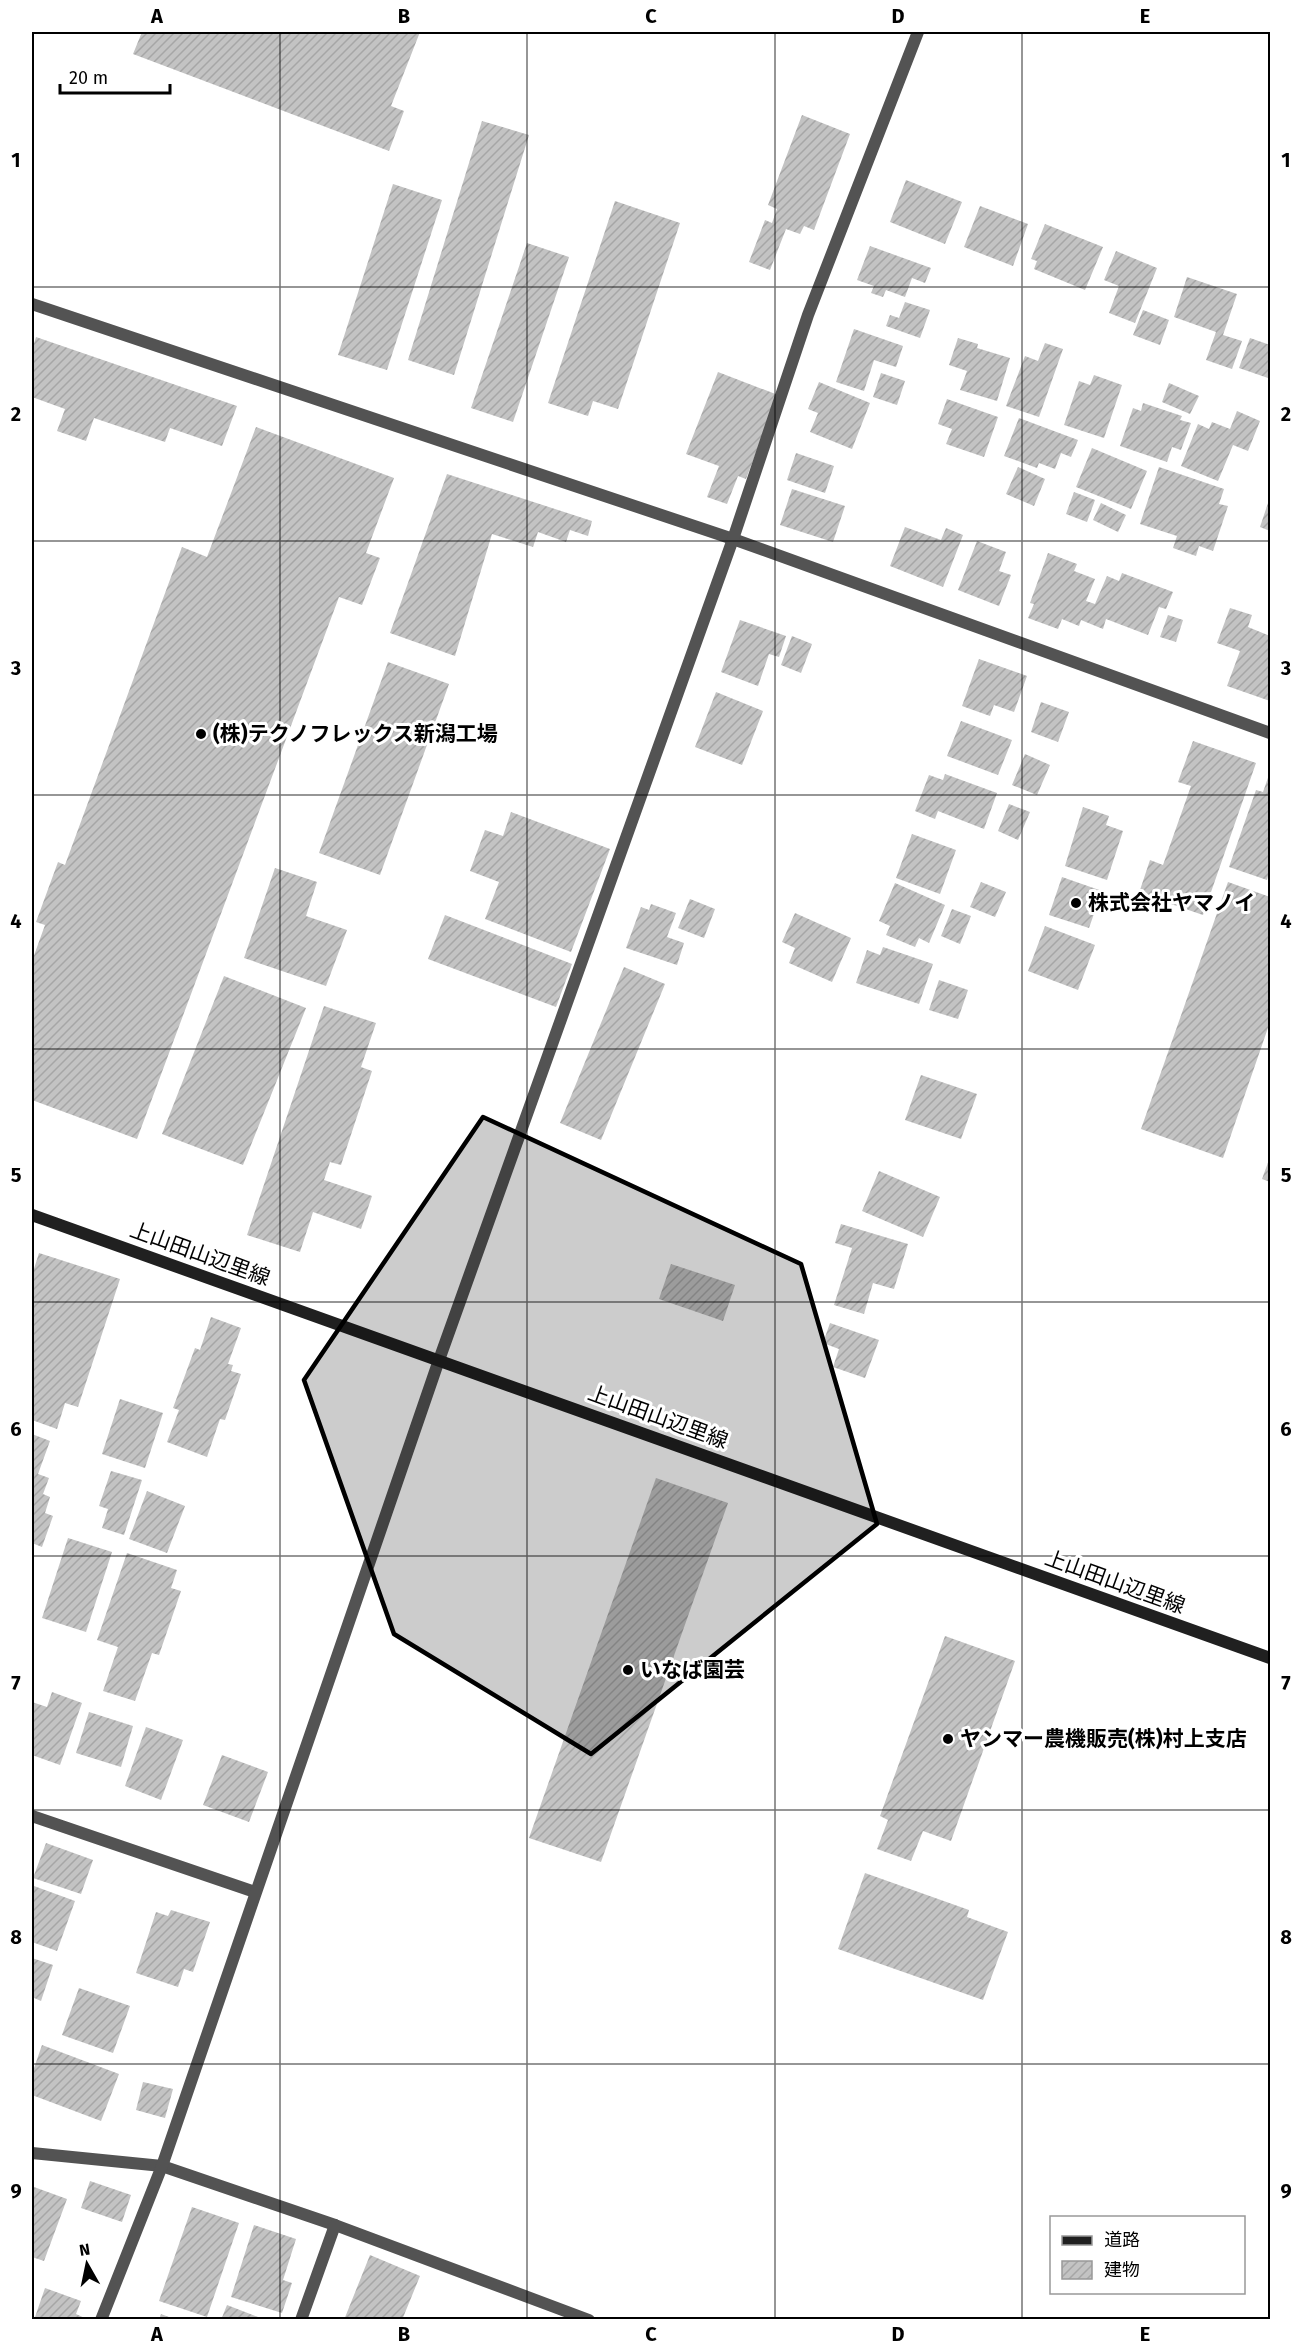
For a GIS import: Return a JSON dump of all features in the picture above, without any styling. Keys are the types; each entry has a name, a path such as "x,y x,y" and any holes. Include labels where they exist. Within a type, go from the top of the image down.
{"main road":[{"name":"上山田山辺里線","path":"32,1215 1270,1659"}],"street":[{"path":"101,2319 162,2166 439,1360 733,539 808,315 918,32"},
{"path":"32,304 733,539 1270,733"},
{"path":"32,1816 255,1892"},
{"path":"32,2153 162,2166 335,2225 559,2314 589,2319"},
{"path":"301,2319 335,2225"}],"highlighted area":[{"path":"483,1117 801,1264 877,1524 591,1754 394,1634 304,1380"}],"building":[{"path":"142,32 420,32 391,106 404,111 389,151 133,54"},
{"path":"802,115 850,134 814,230 804,226 800,234 786,229 770,270 749,262 765,220 772,223 777,209 768,205"},
{"path":"482,121 529,135 454,375 408,360"},
{"path":"906,180 962,202 945,244 890,222"},
{"path":"393,184 442,200 387,370 338,355"},
{"path":"615,201 680,223 618,409 593,401 588,416 548,403"},
{"path":"980,206 1028,224 1013,266 964,247"},
{"path":"1045,224 1103,247 1085,290 1034,269 1037,261 1031,259"},
{"path":"527,243 569,257 513,422 471,408"},
{"path":"870,246 931,268 925,283 912,278 905,297 886,290 883,297 871,293 874,286 857,280"},
{"path":"1116,251 1157,268 1135,323 1109,313 1119,286 1104,280"},
{"path":"1187,277 1237,294 1223,335 1242,341 1232,369 1206,360 1216,332 1174,317"},
{"path":"905,302 930,310 920,338 886,326 890,315 899,318"},
{"path":"1143,310 1169,320 1160,345 1133,335"},
{"path":"854,329 903,346 896,367 874,360 864,391 836,382"},
{"path":"36,337 237,406 222,446 170,428 165,442 94,418 86,441 57,431 65,409 32,397 32,350"},
{"path":"958,338 978,344 977,348 1010,358 997,401 960,390 967,371 949,365"},
{"path":"1250,338 1270,345 1268,378 1239,368"},
{"path":"1045,343 1063,349 1039,417 1006,406 1025,356 1038,361"},
{"path":"718,372 778,395 746,479 738,476 727,504 707,497 719,466 686,454"},
{"path":"881,373 905,381 897,405 873,397"},
{"path":"1094,375 1122,385 1104,438 1064,425 1079,381 1090,385"},
{"path":"819,382 870,403 852,449 810,432 818,413 808,409"},
{"path":"1169,383 1199,396 1190,414 1162,402"},
{"path":"947,399 998,417 984,457 946,444 952,429 938,424"},
{"path":"1143,403 1182,416 1180,420 1191,423 1181,450 1172,447 1167,462 1120,446 1133,408 1141,411"},
{"path":"1237,411 1260,421 1248,451 1233,445 1218,481 1181,466 1198,424 1209,429 1212,422 1230,429"},
{"path":"1019,418 1078,440 1071,457 1061,453 1055,469 1039,463 1037,468 1004,456"},
{"name":"(株)テクノフレックス新潟工場","path":"256,427 394,478 366,553 380,558 362,605 339,597 137,1139 32,1100 32,961 45,925 36,922 58,862 65,865 182,547 207,557"},
{"path":"1092,448 1147,471 1131,509 1076,487"},
{"path":"796,453 834,466 825,493 787,480"},
{"path":"1018,467 1045,479 1034,506 1006,494"},
{"path":"1159,467 1224,489 1219,504 1228,506 1213,551 1199,546 1196,556 1173,548 1177,536 1140,524"},
{"path":"447,474 592,521 588,536 570,530 566,542 538,532 533,547 492,534 455,656 390,633"},
{"path":"792,489 845,506 833,542 780,525"},
{"path":"1074,492 1095,500 1087,522 1066,514"},
{"path":"1270,497 1270,531 1260,527"},
{"path":"1101,503 1126,515 1118,532 1093,520"},
{"path":"905,527 941,540 946,528 963,535 943,587 890,566"},
{"path":"977,541 1006,552 999,571 1011,575 999,606 958,590"},
{"path":"1048,553 1077,564 1074,571 1095,579 1086,601 1095,604 1107,576 1119,581 1122,573 1173,592 1166,609 1159,607 1148,635 1106,619 1103,629 1081,620 1079,626 1062,619 1058,629 1028,618 1034,604 1030,603"},
{"path":"1230,608 1252,615 1248,627 1270,636 1270,701 1227,686 1240,651 1217,643"},
{"path":"1168,615 1183,620 1176,642 1160,637"},
{"path":"740,620 786,636 779,657 769,654 758,686 721,672"},
{"path":"792,636 812,644 801,673 781,665"},
{"path":"979,659 1027,676 1014,712 994,705 990,716 962,706"},
{"path":"388,662 449,684 380,875 319,853"},
{"path":"716,692 763,711 742,765 695,747"},
{"path":"1041,702 1069,712 1058,742 1031,732"},
{"path":"961,721 1012,740 998,775 947,756"},
{"path":"1193,741 1256,763 1203,915 1139,893 1150,860 1163,865 1191,786 1178,782"},
{"path":"1025,754 1050,765 1037,795 1012,785"},
{"path":"1270,772 1270,869 1267,880 1229,867 1256,790 1263,792"},
{"path":"945,774 997,793 984,829 938,811 935,819 915,811 929,775 943,780"},
{"path":"1009,804 1030,812 1018,840 998,831"},
{"path":"1083,807 1109,816 1106,825 1123,831 1107,880 1065,866"},
{"path":"511,812 610,849 571,952 485,919 499,882 470,871 485,830 503,836"},
{"path":"912,834 956,850 940,894 896,878"},
{"path":"275,868 317,882 306,916 347,930 326,986 244,958"},
{"name":"株式会社ヤマノイ","path":"1062,877 1102,891 1089,928 1049,915"},
{"path":"981,882 1006,892 995,917 970,907"},
{"path":"1228,882 1270,897 1270,1022 1223,1158 1141,1129"},
{"path":"895,883 945,905 929,943 919,938 915,947 886,935 890,926 879,921"},
{"path":"690,899 715,909 704,938 678,928"},
{"path":"651,904 676,913 667,937 684,943 677,965 626,948 641,907 649,910"},
{"path":"952,909 971,916 960,944 941,936"},
{"path":"795,913 851,938 832,982 789,963 795,948 782,942"},
{"path":"445,915 572,964 556,1007 428,959"},
{"path":"1045,926 1095,945 1078,990 1028,971"},
{"path":"883,947 933,964 919,1004 856,983 867,950 880,955"},
{"path":"624,967 665,984 601,1140 560,1123"},
{"path":"224,976 306,1008 243,1165 162,1134"},
{"path":"939,980 968,990 958,1019 929,1010"},
{"path":"324,1006 376,1023 361,1067 372,1071 341,1165 330,1162 324,1180 372,1196 361,1229 313,1212 300,1252 247,1235"},
{"path":"921,1075 977,1094 961,1139 905,1120"},
{"path":"1270,1157 1270,1182 1262,1179"},
{"path":"879,1171 940,1197 923,1237 862,1211"},
{"path":"841,1224 908,1244 894,1289 873,1283 864,1314 834,1305 852,1248 835,1243"},
{"path":"39,1253 120,1279 78,1407 65,1403 57,1429 32,1420 32,1275"},
{"path":"671,1264 735,1285 723,1321 659,1299"},
{"path":"211,1317 241,1328 228,1364 233,1365 231,1371 241,1374 225,1420 220,1419 207,1457 167,1442 179,1410 173,1408 195,1348 200,1350"},
{"path":"830,1323 879,1340 865,1378 833,1367 839,1349 823,1343"},
{"path":"120,1399 163,1413 145,1468 102,1454"},
{"path":"32,1434 50,1441 38,1474 49,1478 43,1494 50,1497 45,1513 53,1516 42,1547 32,1543"},
{"path":"111,1471 142,1480 124,1535 102,1528 108,1509 99,1506"},
{"name":"いなば園芸","path":"656,1478 728,1503 601,1862 529,1838"},
{"path":"147,1491 185,1506 167,1553 129,1539"},
{"path":"68,1538 112,1552 86,1632 42,1618"},
{"path":"127,1553 177,1570 171,1588 181,1591 159,1655 152,1653 135,1701 103,1691 118,1647 97,1640"},
{"name":"ヤンマー農機販売(株)村上支店","path":"945,1636 1015,1661 951,1841 923,1831 911,1861 877,1849 888,1820 880,1816"},
{"path":"52,1692 82,1703 60,1765 32,1755 32,1702 47,1707"},
{"path":"89,1712 133,1726 121,1767 76,1753"},
{"path":"146,1727 183,1740 161,1800 125,1786"},
{"path":"222,1755 268,1772 249,1822 203,1805"},
{"path":"46,1843 93,1860 81,1894 33,1878"},
{"path":"865,1873 969,1910 967,1917 1008,1932 983,2000 838,1949"},
{"path":"34,1886 75,1901 57,1951 32,1942"},
{"path":"171,1910 210,1922 193,1972 184,1969 178,1987 136,1973 156,1912 168,1916"},
{"path":"32,1958 53,1965 41,2001 32,1997"},
{"path":"79,1988 130,2006 113,2053 62,2035"},
{"path":"42,2045 119,2074 101,2121 32,2095 32,2074"},
{"path":"143,2082 173,2089 165,2118 136,2110"},
{"path":"90,2181 131,2195 122,2222 81,2208"},
{"path":"34,2187 67,2199 44,2261 32,2257"},
{"path":"192,2207 239,2223 207,2317 159,2301"},
{"path":"254,2225 296,2239 283,2280 292,2283 282,2313 231,2297"},
{"path":"370,2255 420,2276 402,2320 344,2320"},
{"path":"45,2288 81,2301 76,2314 89,2320 34,2320"},
{"path":"227,2305 263,2319 263,2320 221,2320"},
{"path":"161,2314 174,2319 159,2320"}],"place":[{"name":"(株)テクノフレックス新潟工場","path":"201,734"},
{"name":"株式会社ヤマノイ","path":"1076,903"},
{"name":"いなば園芸","path":"628,1670"},
{"name":"ヤンマー農機販売(株)村上支店","path":"948,1739"}]}
